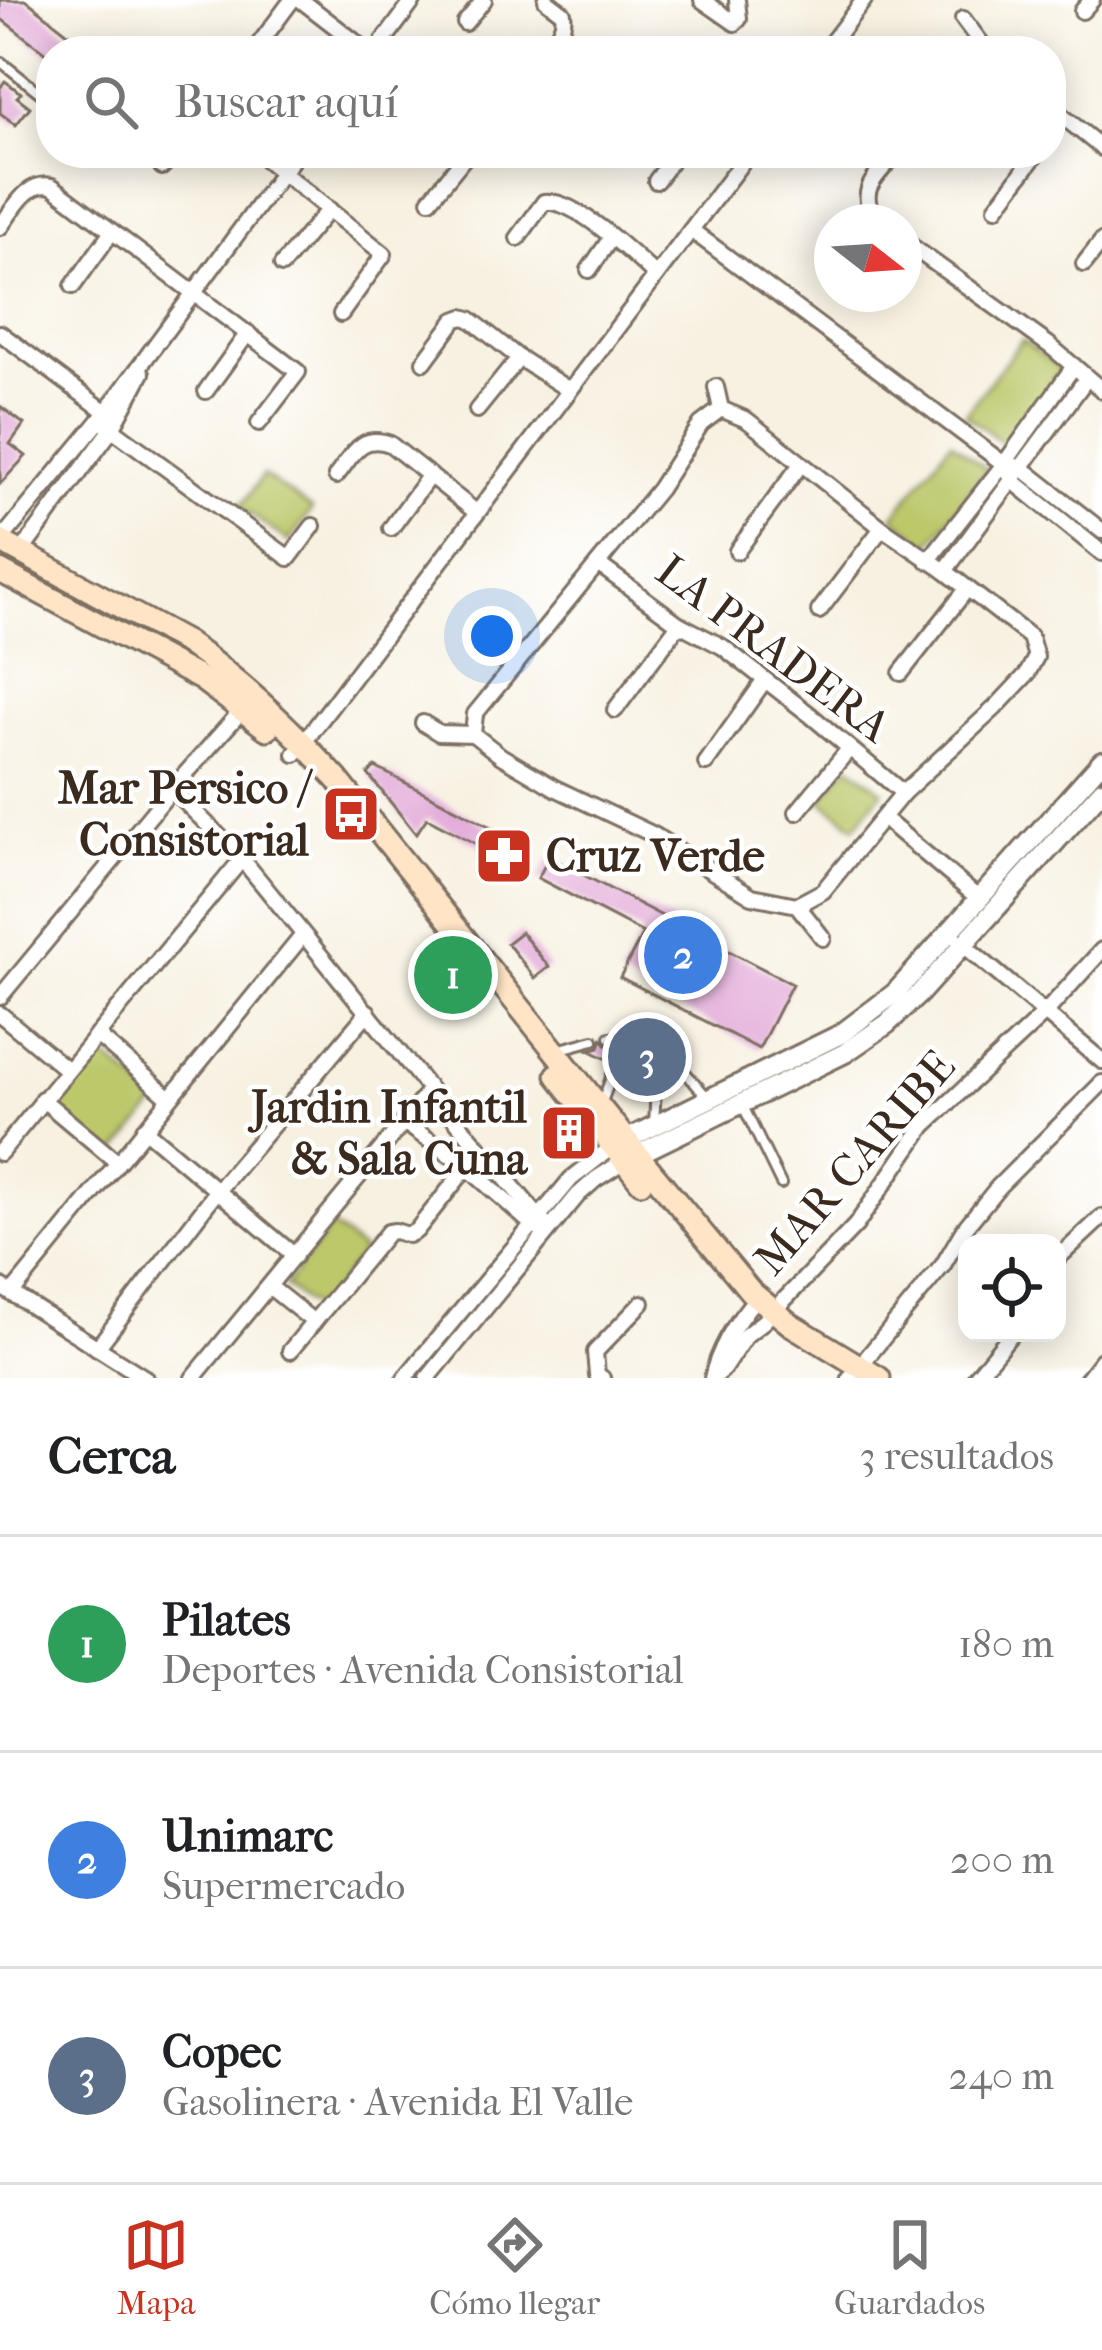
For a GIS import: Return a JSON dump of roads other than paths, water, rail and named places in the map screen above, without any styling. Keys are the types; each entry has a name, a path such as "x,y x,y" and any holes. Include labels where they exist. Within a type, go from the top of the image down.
{"main road":[{"path":"0,541 187,643 248,704 337,779 601,1106 625,1150"},
{"path":"0,571 248,704"},
{"path":"44,594 61,589 62,574"},
{"path":"299,748 625,1150 719,1277 804,1351 853,1374 879,1378"}],"street":[{"path":"266,36 296,0 349,36"},
{"path":"384,36 414,0"},
{"path":"465,22 484,0"},
{"path":"546,0 563,13 557,36"},
{"path":"703,0 738,22 737,0"},
{"path":"836,36 864,0"},
{"path":"963,19 976,36"},
{"path":"1066,119 1102,148"},
{"path":"279,168 384,254 341,314"},
{"path":"21,552 164,331 285,168"},
{"path":"430,200 456,168"},
{"path":"656,181 666,168"},
{"path":"299,748 737,168"},
{"path":"868,204 867,194 884,168"},
{"path":"996,208 1026,168"},
{"path":"0,227 32,187 52,186 248,333 298,372 259,423"},
{"path":"518,238 544,202 554,200 656,276"},
{"path":"282,266 329,209"},
{"path":"691,230 1017,474 1102,531"},
{"path":"73,286 111,233"},
{"path":"589,270 611,238"},
{"path":"1084,264 1102,242"},
{"path":"922,254 1102,390"},
{"path":"424,362 463,316 569,390"},
{"path":"0,333 289,558 314,526"},
{"path":"206,391 248,333"},
{"path":"477,410 519,358"},
{"path":"928,561 1074,366"},
{"path":"945,571 1087,378"},
{"path":"716,387 721,409"},
{"path":"423,723 439,734 473,734 555,788 652,834 752,896 796,905 823,891 903,793 996,707 1028,674 1036,657 1030,637 747,420 721,409"},
{"path":"473,734 475,714 658,489 701,424 721,409"},
{"path":"0,541 106,420"},
{"path":"335,476 363,442 375,438 390,444 476,512"},
{"path":"737,551 801,464"},
{"path":"1017,474 1102,553"},
{"path":"391,528 430,475"},
{"path":"819,611 882,528"},
{"name":"LA PRADERA","path":"598,563 680,624 723,647 903,793"},
{"path":"901,673 967,589"},
{"path":"615,710 680,624"},
{"path":"706,763 765,680"},
{"path":"0,997 248,704"},
{"path":"797,812 849,749"},
{"path":"956,938 978,898 1102,761"},
{"path":"172,789 242,859 541,1226"},
{"path":"625,1150 742,1103 845,1052 887,1024 901,999 956,938 1102,790"},
{"name":"LA PRADERA","path":"883,818 978,898"},
{"path":"0,1153 242,859"},
{"path":"796,905 823,938"},
{"path":"145,1378 6,1289 145,1129 303,935"},
{"path":"956,938 1102,1061"},
{"name":"MAR CARIBE","path":"713,1378 760,1309 856,1225 924,1126 1044,1014 1102,950"},
{"path":"405,1378 541,1226 654,1125 842,1034 901,999"},
{"path":"97,1348 217,1191 368,1012"},
{"path":"0,1014 66,1069"},
{"path":"97,1035 170,1099"},
{"path":"853,1374 943,1265 998,1186 1102,1083"},
{"path":"193,1378 430,1090"},
{"path":"41,1100 116,1162"},
{"path":"405,1124 541,1226"},
{"path":"145,1129 295,1256"},
{"path":"290,1351 388,1232 408,1235 416,1231 466,1167"},
{"path":"1066,1251 1102,1217"},
{"path":"419,1361 435,1376 541,1226"},
{"path":"270,1287 314,1322"},
{"path":"602,1378 597,1375 595,1352 642,1303"},
{"path":"975,1378 1005,1342"},
{"path":"1088,1378 1102,1360"}],"lane":[{"path":"0,61 36,90"},
{"path":"610,1037 685,1072 708,1098"},
{"path":"556,1051 594,1040"},
{"path":"601,1106 616,1064"},
{"path":"654,1125 656,1085"},
{"path":"742,1103 781,1184"}],"place":[{"name":"Mar Persico / Consistorial","path":"351,814"},
{"name":"Cruz Verde","path":"504,856"},
{"name":"Unimarc","path":"683,955"},
{"name":"Pilates","path":"453,975"},
{"name":"Copec","path":"647,1057"},
{"name":"Jardin Infantil & Sala Cuna","path":"569,1133"}]}
